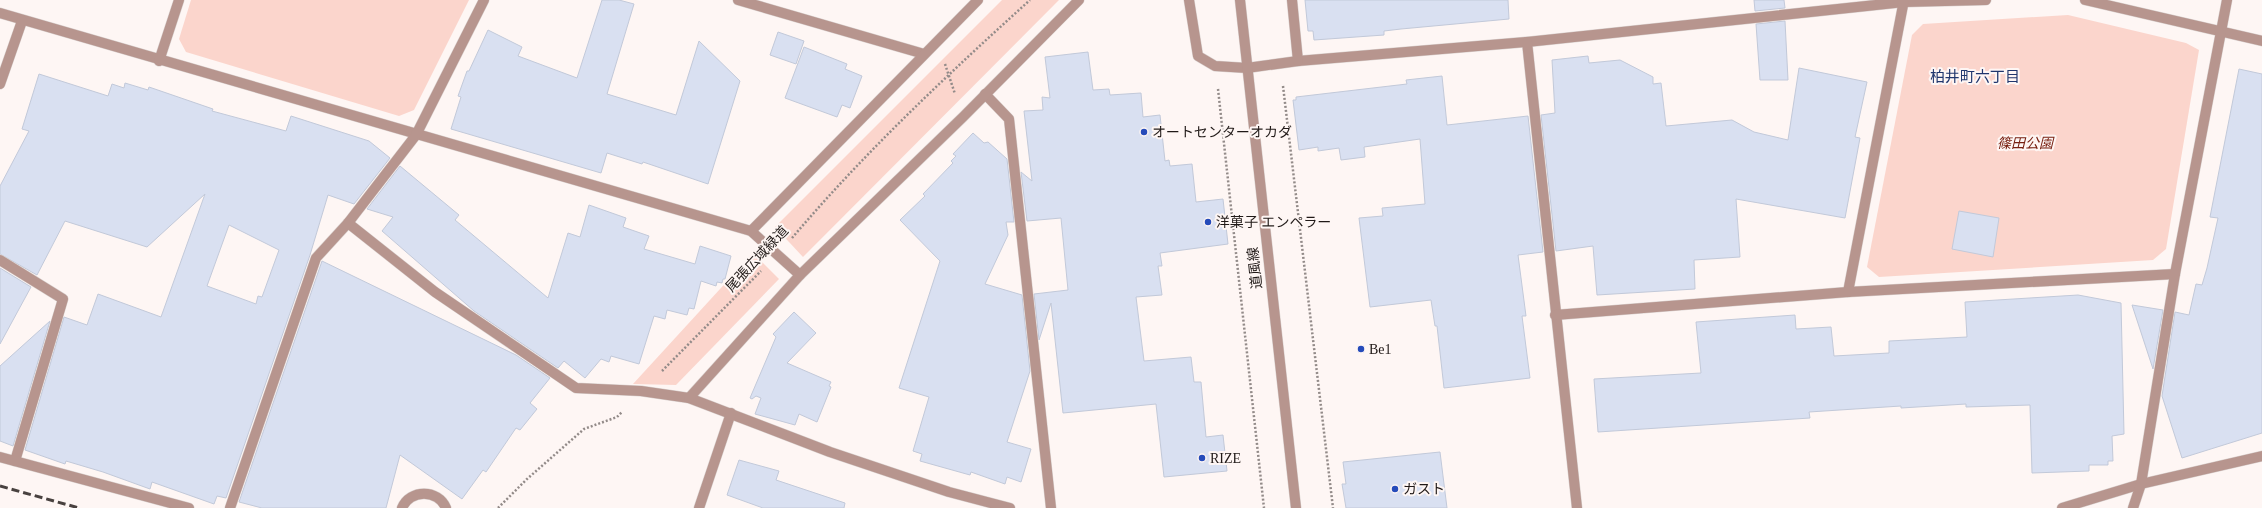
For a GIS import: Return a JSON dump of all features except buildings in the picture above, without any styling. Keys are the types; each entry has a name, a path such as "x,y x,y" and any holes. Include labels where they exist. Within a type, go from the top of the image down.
{"street":[{"path":"160,61 180,0"},
{"path":"230,508 316,258 348,223 416,135 484,0"},
{"path":"738,0 924,54"},
{"path":"751,231 978,0"},
{"path":"688,398 800,275 963,117 1079,0"},
{"path":"1189,0 1198,56 1215,66 1247,68 1298,61 1527,42 1904,1 1986,0"},
{"name":"道風線","path":"1240,0 1296,508"},
{"path":"1292,0 1298,61"},
{"path":"2085,0 2220,30 2262,41"},
{"path":"2133,508 2141,484 2175,274 2220,30 2227,0"},
{"path":"1848,292 1904,1"},
{"path":"0,13 22,21 751,231 800,275"},
{"path":"0,84 22,21"},
{"path":"1527,42 1555,315 1577,508"},
{"path":"985,94 1009,120 1051,508"},
{"path":"348,223 435,292 576,388 641,391 688,398 731,413 830,452 949,492 1010,508"},
{"path":"0,260 63,298 15,461"},
{"path":"1555,315 1848,292 2175,274"},
{"path":"699,508 731,413"},
{"path":"2062,508 2141,484 2262,456"},
{"path":"0,457 189,508"},
{"path":"402,508 409,499 418,494 429,493 439,498 446,508"}],"path":[{"name":"尾張広域緑道","path":"641,391 777,255 815,211 948,75 1030,0"},
{"path":"938,40 948,75 963,117"},
{"path":"1281,63 1333,508"},
{"path":"1215,66 1264,508"},
{"path":"498,508 526,479 584,429 617,418 624,410"}],"green space":[{"path":"191,0 469,0 414,110 399,116 186,52 179,39"},
{"path":"1002,0 1059,0 803,257 775,227"},
{"name":"篠田公園","path":"2068,15 2186,43 2199,50 2166,249 2153,260 1879,277 1867,267 1912,35 1923,24"},
{"path":"753,253 779,279 676,385 633,384"}],"railway":[{"path":"0,486 79,508"}],"place":[{"name":"オートセンターオカダ","path":"1144,132"},
{"name":"洋菓子 エンペラー","path":"1208,222"},
{"name":"Be1","path":"1361,349"},
{"name":"RIZE","path":"1202,458"},
{"name":"ガスト","path":"1395,489"}],"district":[{"name":"柏井町六丁目","path":"1975,77"}]}
